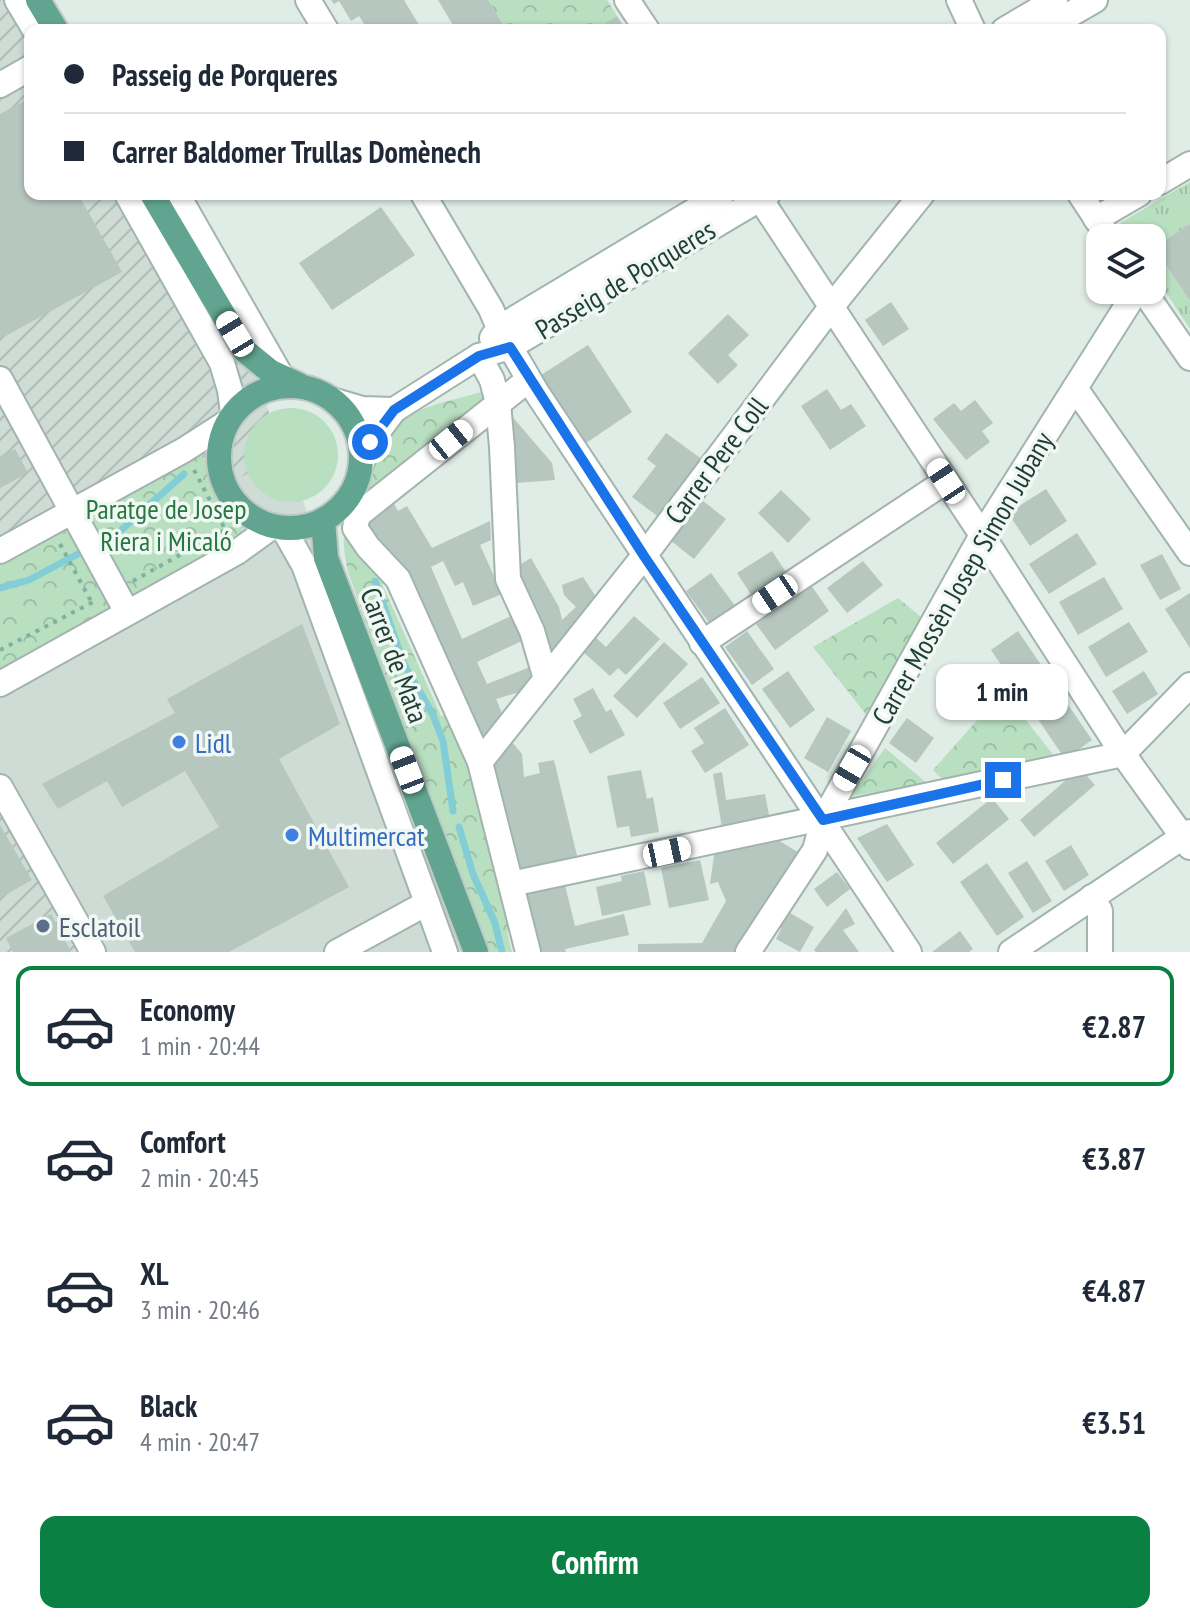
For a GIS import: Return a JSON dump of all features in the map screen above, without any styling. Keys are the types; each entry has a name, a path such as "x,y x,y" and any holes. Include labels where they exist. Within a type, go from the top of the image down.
{"main road":[{"path":"38,0 52,24"},
{"path":"156,200 245,351 271,372 319,391 335,401 356,430 361,447 357,481 338,510 323,520 283,527 253,518 236,504 224,486 218,465 219,443 235,412 245,351"},
{"path":"235,412 263,390 291,381"},
{"name":"Carrer de Mata","path":"323,520 326,558 476,952"},
{"name":"Carrer de Mata","path":"283,527 326,558"}],"street":[{"path":"17,0 31,24"},
{"path":"308,0 322,24"},
{"path":"627,0 643,24"},
{"path":"959,0 970,24"},
{"path":"1014,24 1055,0"},
{"path":"1053,24 1095,0"},
{"path":"0,85 24,71"},
{"path":"1166,178 1190,164"},
{"path":"0,551 184,450 235,412 222,363 130,200"},
{"path":"181,200 291,381"},
{"path":"427,200 491,309 528,380 909,952"},
{"name":"Passeig de Porqueres","path":"361,464 370,442 394,410 713,200"},
{"name":"Passeig de Porqueres","path":"504,338 754,200"},
{"path":"764,200 1123,754 1188,839 1092,897 1011,952"},
{"name":"Carrer Pere Coll","path":"480,762 644,556 832,306 917,200"},
{"path":"1084,200 1100,224"},
{"path":"1107,224 1133,200"},
{"name":"Carrer Mossèn Josep Simon Jubany","path":"748,952 815,850 823,820 982,535 1128,304"},
{"path":"1153,304 1190,358"},
{"path":"479,356 492,380 498,403 508,579 532,631 546,679"},
{"path":"0,379 127,612"},
{"path":"528,380 358,515 355,528 398,579 480,762 528,952"},
{"path":"1075,388 1190,553"},
{"path":"335,401 362,409 394,410"},
{"path":"702,643 946,481"},
{"path":"0,684 283,527 304,565 445,952"},
{"path":"511,884 1123,754 1190,685"},
{"path":"0,787 93,952"},
{"path":"1092,897 1100,911 1100,952"},
{"path":"337,952 427,903"}],"path":[{"path":"184,450 237,552"},
{"path":"63,548 92,603"}],"shaded area":[{"path":"0,0 38,0 32,24 24,24 24,200 156,200 245,351 285,453 0,611"},
{"path":"285,453 472,952 93,952 0,785 0,611"},
{"path":"0,785 93,952 0,952"}],"green space":[{"path":"488,0 607,0 617,16 603,24 502,24"},
{"path":"1190,182 1190,224 1166,241 1166,224 1120,223 1159,200 1166,200 1166,196"},
{"path":"1166,266 1190,301 1190,329 1166,292"},
{"path":"482,392 487,398 353,506 368,479 376,441 383,431 394,422 423,409"},
{"path":"291,408 309,412 324,422 334,437 338,455 334,473 324,488 309,498 291,502 273,498 258,488 248,473 244,455 248,437 258,422 273,412"},
{"name":"Paratge de Josep Riera i Micaló","path":"198,454 208,466 217,493 241,524 240,536 138,594 132,593 92,530 90,514"},
{"path":"350,511 391,581 382,584 441,716 448,714 473,762 514,930 507,932 512,952 484,952 348,572 344,534"},
{"name":"Paratge de Josep Riera i Micaló","path":"68,527 112,608 0,675 0,560"},
{"path":"898,598 921,617 868,717 813,647"},
{"path":"1003,691 1062,766 949,786 933,770"},
{"path":"885,748 928,784 851,796"}],"building":[{"path":"331,0 404,0 418,24 364,24 359,16 351,21 339,1 334,4"},
{"path":"438,0 488,0 502,24 452,24"},
{"path":"617,16 622,24 603,24"},
{"path":"24,101 24,200 81,200 122,272 0,339 0,114"},
{"path":"381,207 415,255 332,310 299,263"},
{"path":"1190,224 1190,301 1166,266 1166,240"},
{"path":"891,302 909,329 883,346 865,320"},
{"path":"728,314 749,335 728,355 738,365 718,384 688,353"},
{"path":"588,345 632,412 586,443 541,375"},
{"path":"827,389 841,410 851,404 866,426 830,450 801,406"},
{"path":"975,400 993,423 982,431 990,442 966,460 933,419 954,403 961,411"},
{"path":"510,414 552,463 555,480 516,483"},
{"path":"666,433 703,460 660,518 632,497 656,466 647,459"},
{"path":"15,449 28,473 0,488 0,456"},
{"path":"1046,489 1067,521 1030,546 1008,513"},
{"path":"781,490 811,519 788,543 758,513"},
{"path":"390,497 398,511 407,506 432,548 490,521 491,540 480,545 502,594 473,606 463,582 455,586 443,561 431,567 462,639 511,616 522,641 477,662 487,684 530,667 531,685 526,690 496,699 504,718 477,747 360,530"},
{"path":"703,501 726,519 694,559 671,541"},
{"path":"1077,533 1097,564 1049,594 1029,564"},
{"path":"772,551 789,577 754,599 737,573"},
{"path":"1162,554 1181,589 1160,600 1140,565"},
{"path":"531,558 559,607 562,620 576,607 564,595 562,585 583,577 598,600 551,657 513,569"},
{"path":"863,561 883,585 847,613 827,588"},
{"path":"711,573 738,610 713,628 686,591"},
{"path":"1104,577 1123,609 1078,635 1059,602"},
{"path":"811,585 829,611 775,650 756,624"},
{"path":"1190,593 1190,648 1165,609"},
{"path":"634,616 660,639 626,675 618,668 610,676 581,650 594,636 606,647"},
{"path":"1129,622 1148,652 1106,677 1088,647"},
{"path":"302,624 340,724 279,759 349,887 229,952 135,952 103,896 219,827 185,771 122,807 107,781 58,809 42,784 175,713 167,699"},
{"path":"747,631 774,669 752,685 725,647"},
{"path":"1018,631 1092,740 1065,759 991,650"},
{"path":"664,642 688,664 637,718 613,696"},
{"path":"788,671 815,710 790,728 762,689"},
{"path":"1144,671 1158,694 1127,714 1112,691"},
{"path":"702,677 720,703 680,729 663,703"},
{"path":"593,688 606,712 611,709 625,735 590,754 573,721 582,716 573,699"},
{"path":"725,708 749,745 705,773 691,751 704,743 694,728"},
{"path":"827,717 851,731 828,772 804,758"},
{"path":"907,718 934,738 916,763 889,743"},
{"path":"512,742 522,754 524,777 540,773 538,763 554,760 578,860 513,874 488,765"},
{"path":"1080,768 1095,785 1034,837 1020,820"},
{"path":"641,770 647,799 653,797 659,832 631,837 629,826 617,828 607,776"},
{"path":"722,772 726,800 765,794 770,820 722,828 713,774"},
{"path":"992,798 1009,819 953,864 936,843"},
{"path":"887,824 914,865 887,882 857,838"},
{"path":"0,825 32,880 0,898"},
{"path":"773,837 801,854 737,952 638,952 638,944 702,943 726,901 718,882 710,884 715,848"},
{"path":"1071,845 1089,875 1064,891 1045,861"},
{"path":"700,860 709,900 669,908 661,868"},
{"path":"1027,861 1052,901 1033,913 1008,873"},
{"path":"987,863 1024,917 997,936 960,882"},
{"path":"644,871 651,905 602,916 596,887 622,881 621,876"},
{"path":"837,872 850,889 827,907 814,889"},
{"path":"564,881 575,926 624,914 629,935 565,949 566,952 536,952 521,891"},
{"path":"846,908 855,924 843,930 859,952 816,952 814,950"},
{"path":"785,910 814,927 800,952 776,939 781,929 776,926"},
{"name":"Esclatoil","path":"51,914 71,952 13,952 6,938"},
{"path":"960,931 973,949 969,952 932,952"}],"waterway":[{"path":"118,533 184,474"},
{"path":"0,588 29,580 78,554"},
{"path":"375,581 404,664 433,715 443,741 453,811"},
{"path":"459,827 473,874 495,923 502,952"}],"place":[{"name":"Lidl","path":"179,742"},
{"name":"Multimercat","path":"292,835"},
{"name":"Esclatoil","path":"43,926"}],"route":[{"path":"370,442 394,410 479,356 510,347 644,556 823,820 1003,780"}]}
